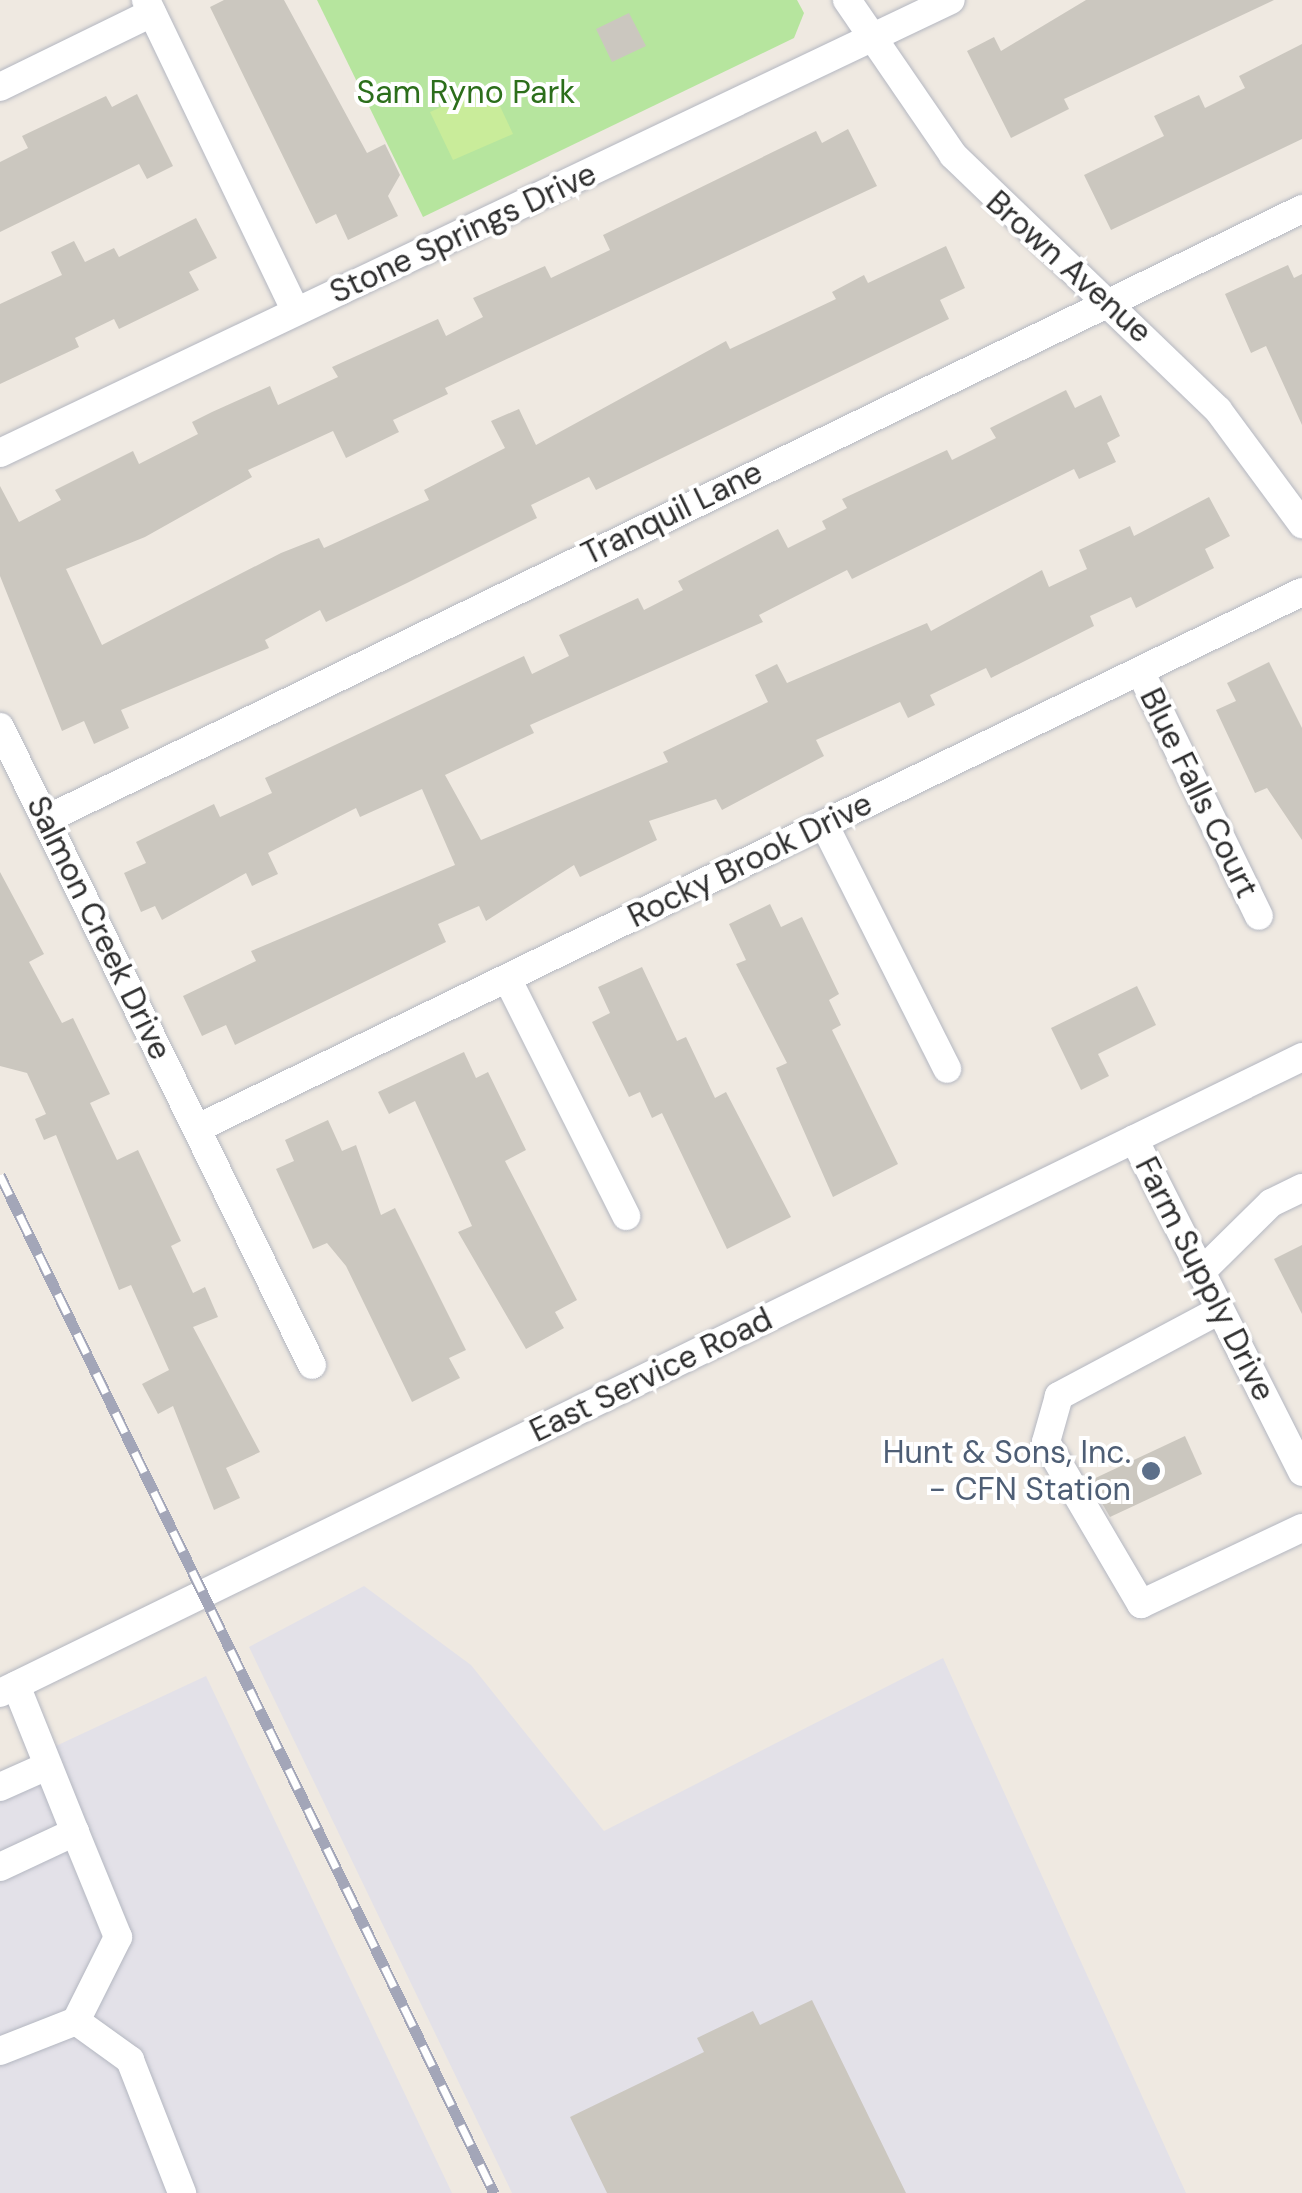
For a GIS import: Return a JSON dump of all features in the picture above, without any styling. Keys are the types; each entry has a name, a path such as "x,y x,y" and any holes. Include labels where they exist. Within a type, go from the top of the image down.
{"street":[{"name":"Brown Avenue","path":"847,0 963,167 1250,444 1302,524"},
{"name":"Stone Springs Drive","path":"0,453 293,306 350,292 951,0"},
{"path":"0,87 149,6 293,306"},
{"name":"Tranquil Lane","path":"45,820 1104,301 1302,210"},
{"name":"Rocky Brook Drive","path":"198,1128 1302,592"},
{"name":"Blue Falls Court","path":"1140,671 1259,916"},
{"name":"Salmon Creek Drive","path":"0,727 312,1365"},
{"path":"824,824 947,1069"},
{"path":"508,980 626,1216"},
{"name":"East Service Road","path":"8,1689 1302,1057"},
{"name":"Farm Supply Drive","path":"1134,1139 1302,1472"},
{"path":"1202,1271 1271,1203 1302,1188"},
{"path":"1220,1310 1059,1396 1046,1442 1141,1604 1302,1528"},
{"path":"0,2051 76,2021 118,1937 46,1766 8,1689"},
{"path":"0,1787 46,1766"},
{"path":"0,1867 75,1832"},
{"path":"76,2021 130,2060 182,2193"}],"shaded area":[{"path":"364,1586 471,1665 604,1831 943,1658 1186,2193 512,2193 249,1647"},
{"path":"206,1676 452,2193 0,2193 0,1772"}],"green space":[{"name":"Sam Ryno Park","path":"317,0 797,0 804,13 794,38 423,217"},
{"path":"490,85 513,134 453,160 430,112"}],"building":[{"path":"224,0 284,0 367,153 385,144 400,175 388,196 398,216 348,240 336,214 316,224 210,7"},
{"path":"1086,0 1274,0 1064,99 1069,109 1011,138 967,51 994,37 1001,51"},
{"path":"629,13 646,46 612,62 596,29"},
{"path":"1302,44 1302,139 1111,230 1084,175 1164,136 1154,116 1199,95 1205,108 1245,88 1239,76"},
{"path":"137,94 173,166 147,179 139,164 0,232 0,162 28,148 22,136 106,96 112,107"},
{"path":"848,129 877,186 445,388 448,394 393,420 399,432 346,458 333,431 248,470 252,477 145,537 66,569 102,645 281,553 319,538 324,548 429,500 424,490 505,448 491,421 519,409 536,445 726,341 730,349 836,299 832,292 864,275 868,283 946,246 965,288 940,300 949,319 596,490 589,477 531,505 537,518 326,622 320,610 265,640 269,648 121,710 129,728 94,744 84,721 62,731 0,576 0,486 19,522 61,500 55,490 133,451 139,464 198,434 192,422 212,412 270,386 278,405 338,377 332,367 438,319 446,336 483,317 473,298 545,266 551,278 610,250 603,235 816,131 822,143"},
{"path":"196,218 217,258 189,272 199,290 119,329 114,319 75,338 79,347 0,384 0,304 62,275 51,252 74,241 85,262 114,248 119,257"},
{"path":"1288,265 1294,278 1302,274 1302,425 1266,346 1251,353 1225,294"},
{"path":"1066,390 1075,408 1101,395 1120,436 1107,443 1116,462 1079,479 1074,469 852,579 847,570 759,615 763,622 530,725 534,733 445,775 481,840 668,762 663,752 768,702 755,675 777,664 787,683 927,623 931,631 1042,570 1049,587 1087,569 1079,550 1130,526 1134,536 1209,497 1230,536 1205,549 1214,568 1136,608 1131,597 1090,616 1094,626 991,678 986,668 930,695 935,705 908,718 900,702 816,740 824,756 722,810 716,799 649,821 657,840 580,877 574,865 486,921 479,906 438,924 446,942 235,1045 226,1025 202,1036 183,996 256,961 251,951 455,865 422,789 360,817 356,808 268,853 278,874 252,886 246,873 162,920 155,906 141,912 124,873 146,863 136,842 214,804 220,817 272,793 265,778 524,656 532,674 569,656 559,635 638,598 644,610 683,590 678,581 778,529 788,548 826,529 822,521 847,508 842,499 947,450 952,460 996,438 990,428"},
{"path":"1269,662 1302,728 1302,840 1267,788 1255,793 1216,710 1236,701 1227,683"},
{"path":"0,872 44,954 29,962 62,1023 73,1018 110,1094 90,1103 117,1160 138,1150 181,1241 171,1246 193,1293 205,1287 218,1317 193,1327 260,1452 226,1468 240,1498 214,1510 173,1406 158,1414 142,1384 169,1370 131,1285 119,1290 56,1135 44,1140 35,1119 46,1114 27,1073 0,1066"},
{"path":"770,904 781,927 802,917 839,994 829,1000 841,1025 832,1030 898,1164 833,1197 776,1068 787,1063 736,964 746,960 729,924"},
{"path":"642,967 677,1041 686,1037 715,1098 726,1092 791,1217 727,1249 662,1113 652,1118 640,1092 629,1097 592,1022 610,1013 598,987"},
{"path":"1137,986 1156,1025 1098,1054 1109,1076 1081,1090 1051,1028"},
{"path":"464,1052 476,1078 488,1072 526,1150 505,1161 577,1300 555,1312 564,1328 526,1349 458,1232 472,1226 415,1101 389,1114 378,1092"},
{"path":"328,1120 342,1151 356,1145 381,1215 395,1208 466,1350 449,1358 460,1378 412,1402 346,1266 327,1243 313,1249 276,1169 294,1161 285,1140"},
{"path":"1302,1245 1302,1314 1274,1259"},
{"path":"1185,1436 1202,1474 1110,1517 1089,1481"},
{"path":"812,2000 906,2193 607,2193 570,2117 704,2052 697,2038 753,2011 760,2025"}],"railway":[{"path":"0,1175 494,2193"}],"place":[{"name":"Hunt & Sons, Inc. - CFN Station","path":"1151,1471"}]}
